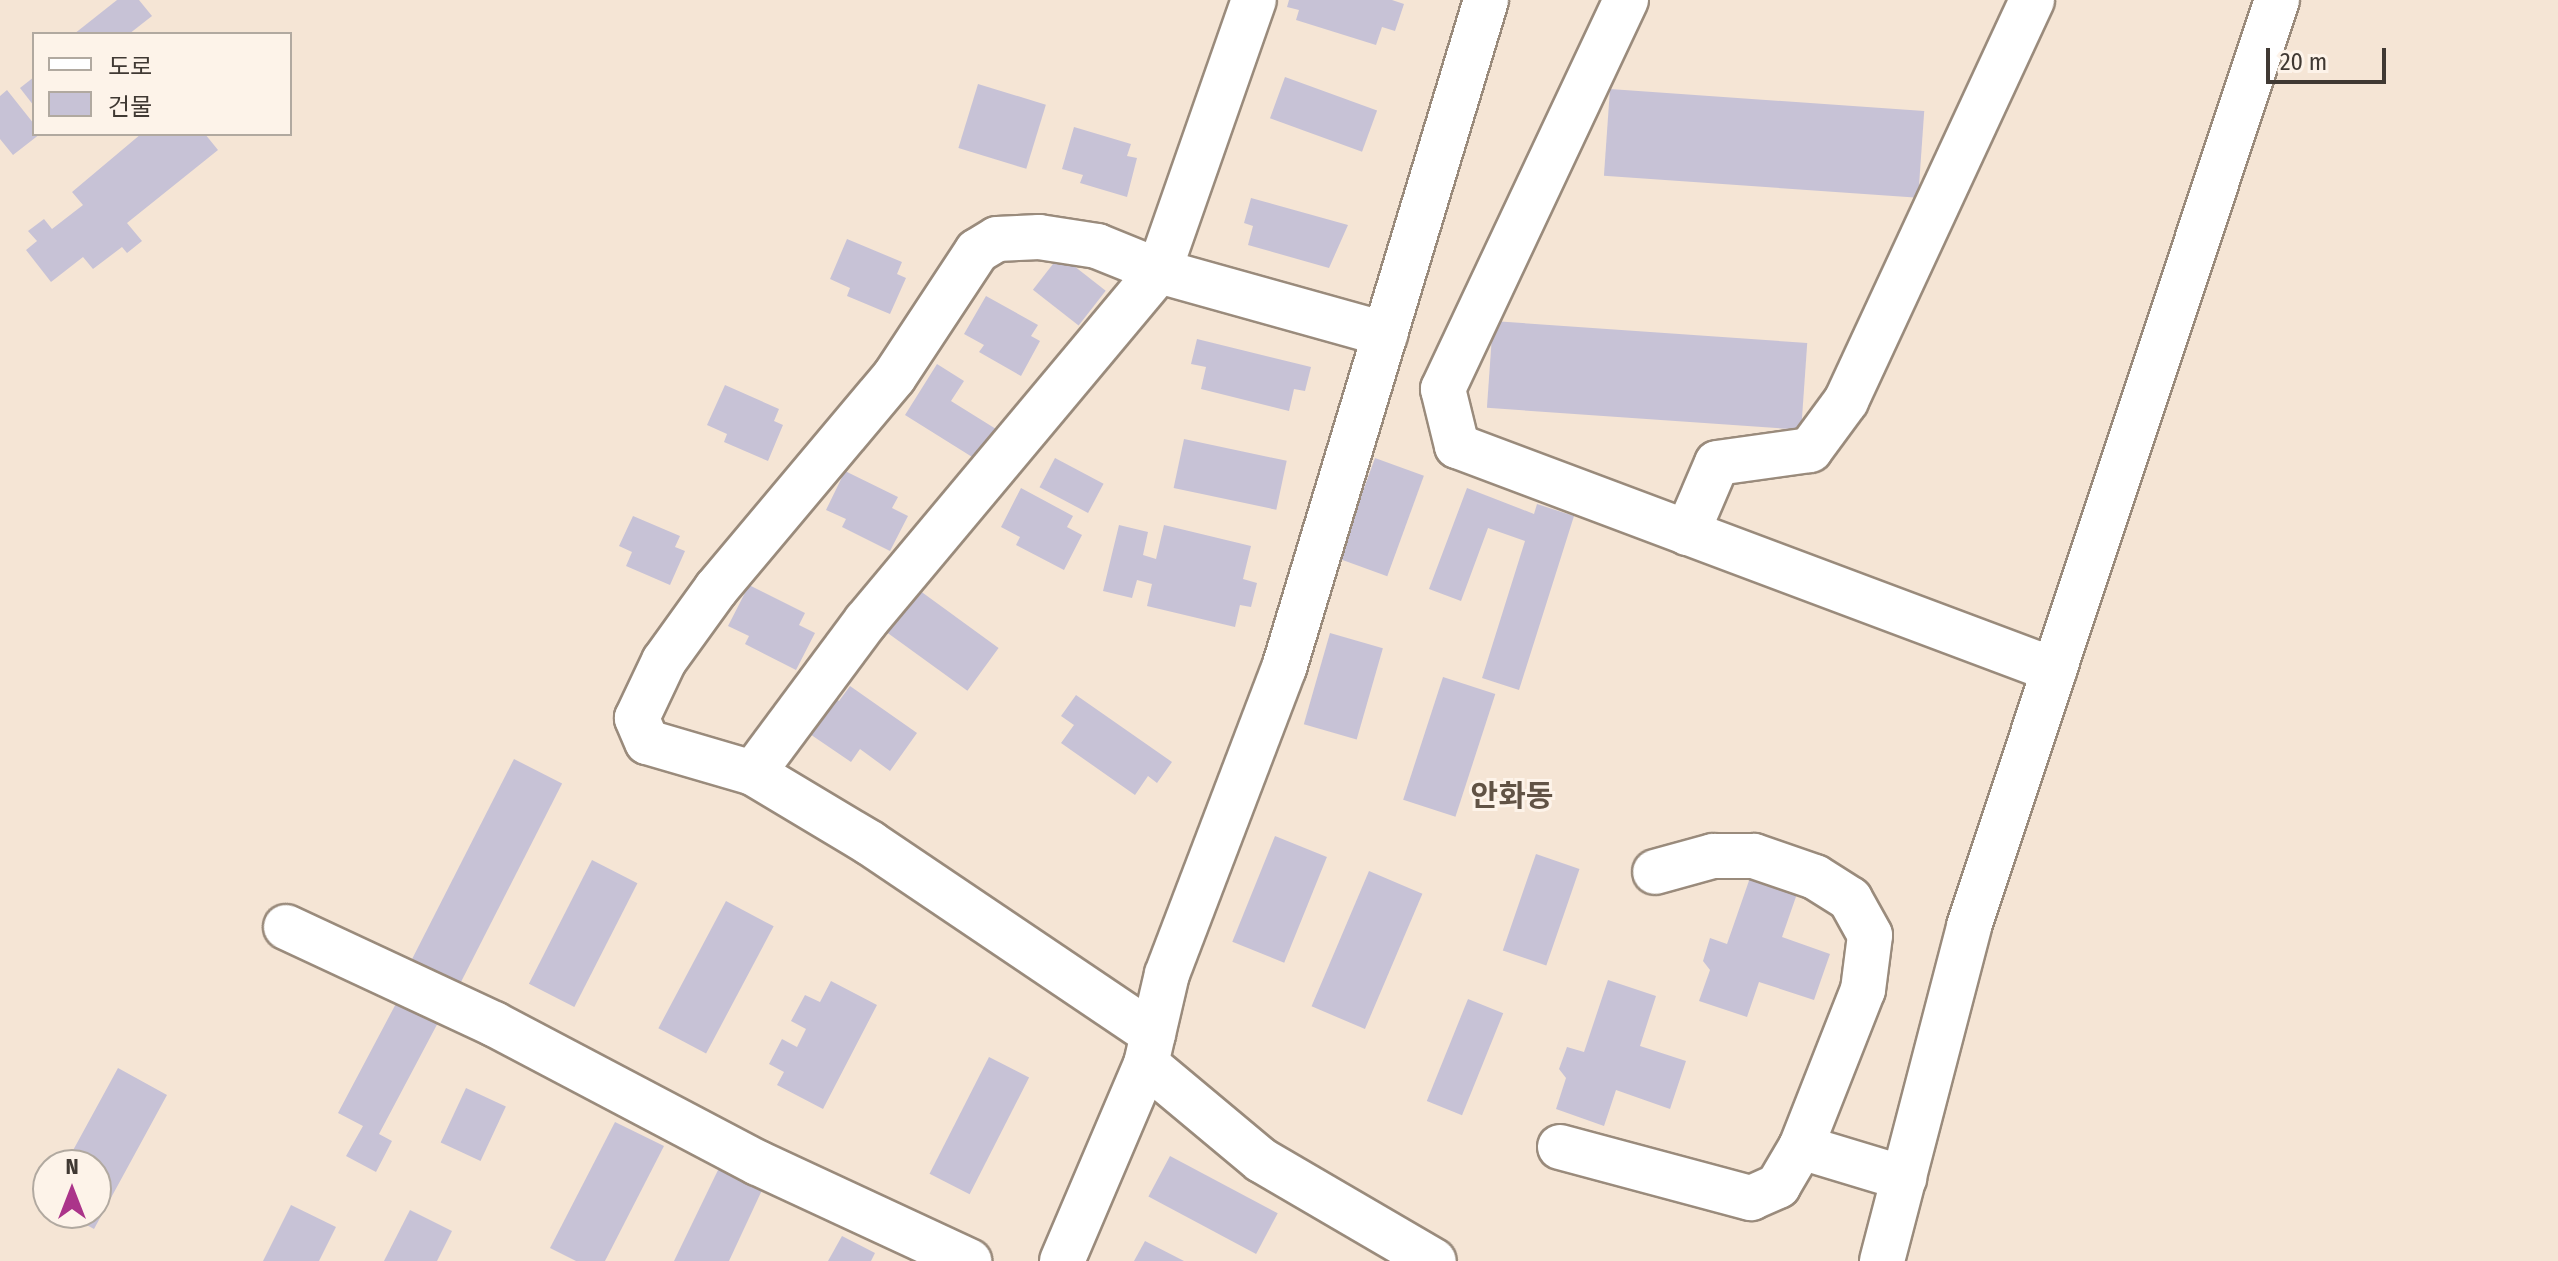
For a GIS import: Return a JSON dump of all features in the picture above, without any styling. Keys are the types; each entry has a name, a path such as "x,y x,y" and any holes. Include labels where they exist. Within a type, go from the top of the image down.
{"street":[{"path":"753,773 866,621 1159,271 1254,0"},
{"path":"1062,1261 1150,1049 1167,974 1284,668 1486,0"},
{"path":"1626,0 1443,389 1457,446 2054,670"},
{"path":"1687,533 1717,463 1810,450 1846,401 2032,0"},
{"path":"1882,1261 1969,926 2277,0"},
{"path":"1385,334 1159,271 1097,246 1039,237 997,239 977,251 894,377 708,601 664,661 637,718 647,742 753,773 870,843 1150,1049 1261,1160 1434,1261"},
{"path":"1560,1147 1751,1198 1778,1186 1801,1147 1863,990 1870,935 1850,899 1815,877 1754,856 1713,856 1655,872"},
{"path":"286,927 494,1024 758,1163 969,1261"},
{"path":"1801,1147 1904,1178"}],"building":[{"path":"117,0 139,0 152,16 132,32 77,32"},
{"path":"1289,0 1392,0 1404,4 1395,31 1382,27 1376,45 1296,20 1299,10 1287,7"},
{"path":"1285,77 1377,111 1362,152 1270,118"},
{"path":"32,79 32,103 20,88"},
{"path":"978,84 1046,105 1026,169 958,148"},
{"path":"1610,89 1924,111 1918,198 1604,176"},
{"path":"7,90 32,121 32,136 37,136 13,155 0,139 0,96"},
{"path":"1074,127 1131,144 1127,156 1137,158 1127,197 1080,183 1083,175 1062,169"},
{"path":"139,136 207,136 218,150 127,223 142,241 127,253 122,247 93,269 83,257 51,282 26,250 37,241 28,231 44,219 52,229 83,205 72,192"},
{"path":"1251,198 1348,225 1329,268 1248,245 1253,226 1244,223"},
{"path":"847,239 902,262 897,274 906,278 890,314 847,296 850,288 830,279"},
{"path":"1060,255 1106,291 1079,325 1033,290"},
{"path":"986,296 1038,325 1031,336 1040,341 1021,376 979,352 984,345 964,334"},
{"path":"1493,321 1807,343 1801,430 1487,408"},
{"path":"1197,339 1311,367 1305,391 1294,389 1289,411 1201,389 1206,367 1191,364"},
{"path":"937,364 964,381 951,401 1004,434 985,465 905,415"},
{"path":"725,385 779,409 774,421 783,425 768,461 724,442 727,434 707,425"},
{"path":"1184,439 1287,461 1276,510 1174,488"},
{"path":"1055,458 1104,484 1088,513 1040,487"},
{"path":"1375,458 1424,476 1387,576 1338,559"},
{"path":"845,471 898,497 892,508 908,516 890,551 842,527 846,519 826,510"},
{"path":"1021,488 1073,516 1067,527 1082,535 1064,570 1016,545 1020,537 1001,527"},
{"path":"1467,488 1534,514 1537,504 1574,516 1519,690 1482,678 1525,541 1488,528 1461,601 1429,589"},
{"path":"633,516 680,536 675,547 685,551 670,585 626,566 632,552 619,546"},
{"path":"1119,525 1148,532 1143,555 1156,559 1164,525 1251,546 1243,579 1257,583 1251,607 1240,605 1235,627 1147,606 1152,584 1137,580 1132,598 1103,591"},
{"path":"749,585 805,613 799,625 815,633 796,670 745,644 749,636 728,626"},
{"path":"912,585 999,648 967,691 881,628"},
{"path":"1330,633 1383,648 1357,739 1304,724"},
{"path":"1443,677 1495,694 1455,817 1403,800"},
{"path":"850,686 917,733 890,771 860,749 851,762 804,730 829,694 839,701"},
{"path":"1076,695 1172,762 1157,783 1148,776 1135,795 1061,743 1074,725 1061,716"},
{"path":"514,759 562,784 456,992 408,967"},
{"path":"1275,836 1327,857 1284,963 1232,942"},
{"path":"1536,854 1579,869 1546,965 1503,950"},
{"path":"592,860 637,883 574,1007 529,984"},
{"path":"1369,871 1422,894 1365,1029 1312,1006"},
{"path":"1752,872 1799,888 1782,937 1830,954 1814,1000 1759,982 1747,1017 1699,1001 1710,970 1703,961 1710,938 1727,944"},
{"path":"726,901 774,926 706,1053 658,1028"},
{"path":"1608,980 1656,996 1640,1046 1686,1061 1670,1109 1616,1090 1604,1126 1556,1109 1566,1078 1559,1069 1567,1047 1584,1052"},
{"path":"831,981 877,1005 823,1109 777,1085 784,1072 769,1064 782,1039 797,1047 806,1029 791,1021 805,995 820,1002"},
{"path":"400,996 441,1017 379,1134 392,1141 376,1172 346,1156 363,1126 338,1113"},
{"path":"1468,999 1503,1013 1462,1115 1427,1101"},
{"path":"989,1057 1029,1077 970,1194 930,1174"},
{"path":"118,1068 167,1095 112,1196 112,1149 74,1149"},
{"path":"466,1088 506,1107 481,1161 441,1142"},
{"path":"615,1122 664,1146 605,1261 576,1261 550,1248"},
{"path":"1170,1156 1278,1213 1256,1254 1148,1197"},
{"path":"719,1168 763,1188 729,1261 674,1261"},
{"path":"291,1205 336,1227 319,1261 263,1261"},
{"path":"410,1210 452,1231 437,1261 384,1261"},
{"path":"842,1236 875,1253 871,1261 828,1261"},
{"path":"1145,1241 1184,1261 1134,1261"}],"district":[{"name":"안화동","path":"1512,796"}]}
